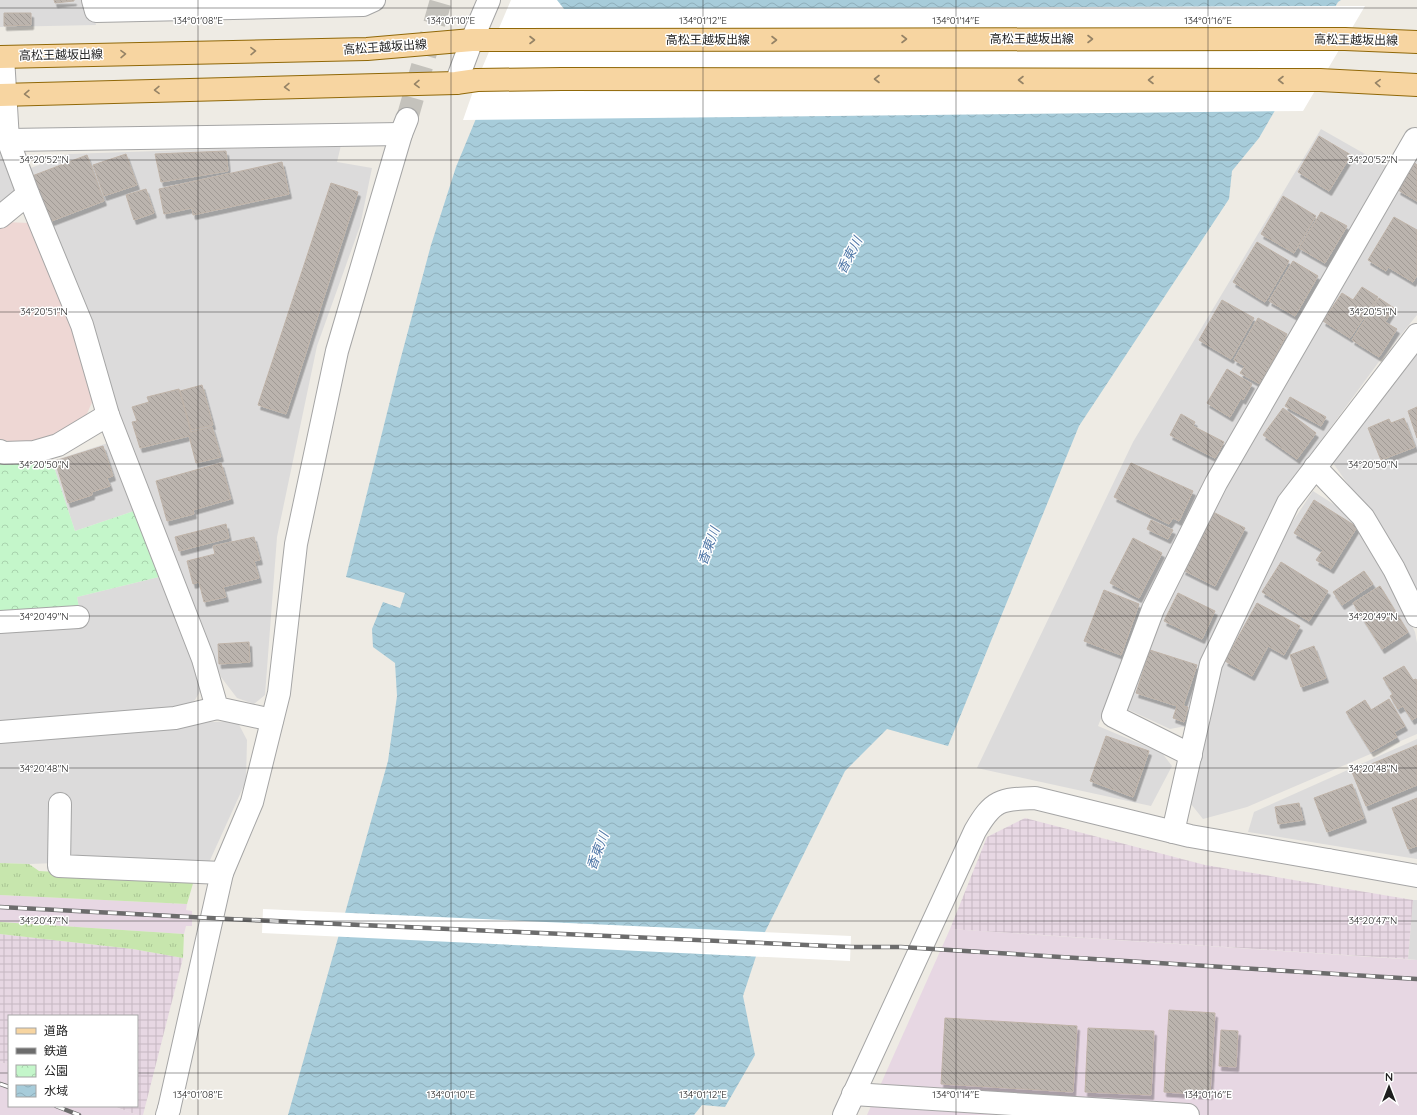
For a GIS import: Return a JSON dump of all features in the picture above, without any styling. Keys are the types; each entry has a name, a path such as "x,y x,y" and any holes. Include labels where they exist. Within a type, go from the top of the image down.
{"main road":[{"name":"高松王越坂出線","path":"2,57 367,49 472,40 1345,39 1417,42"},
{"path":"3,94 456,84 477,80 631,79 1320,80 1417,85"}],"street":[{"path":"93,0 96,11 363,5 374,0"},
{"path":"456,84 489,0"},
{"path":"2,57 3,94 8,140 28,194 82,324 108,416 203,659 216,708"},
{"path":"8,140 404,126 337,351 296,544 279,693 252,802 222,874 168,1112"},
{"path":"1191,755 1113,716 1153,609 1216,483 1416,138"},
{"path":"0,217 28,194"},
{"path":"1173,832 1211,664 1288,503 1417,335"},
{"path":"0,451 4,453 34,452 58,444 108,416"},
{"path":"1315,467 1363,517 1394,569 1417,616"},
{"path":"0,622 78,617"},
{"path":"0,732 175,718 216,708 272,720"},
{"path":"844,1115 975,831 984,815 998,802 1014,798 1035,798 1190,836 1417,876"},
{"path":"60,804 59,866 222,874"},
{"path":"853,1094 1188,1115"}],"shaded area":[{"path":"0,0 89,0 96,25 0,27"},
{"path":"1321,129 1386,166 1208,481 1146,606 1098,726 1162,753 1172,766 1151,806 977,768 1133,442"},
{"path":"341,145 337,162 372,168 360,226 317,346 277,537 265,695 254,704 237,698 221,677 115,403 28,169 68,154"},
{"path":"0,146 18,191 0,207"},
{"path":"1414,159 1417,161 1417,315 1378,363 1295,476 1204,655 1186,726 1170,729 1127,709 1160,613 1223,486"},
{"path":"5,222 29,223 74,329 93,400 86,416 48,438 31,443 16,443 0,439 0,226"},
{"path":"1417,351 1417,594 1403,563 1331,460"},
{"path":"111,442 137,510 75,531 52,461"},
{"path":"1313,491 1360,521 1415,632 1417,643 1417,734 1247,807 1203,819 1191,804 1220,664 1279,542"},
{"path":"163,576 202,688 195,700 174,714 0,726 0,630 80,613 77,597"},
{"path":"237,721 247,740 246,781 206,869 86,862 29,864 0,863 0,737 160,724"},
{"path":"1417,739 1417,859 1248,832 1254,812"},
{"path":"1025,818 1205,865 1413,900 1408,959 950,929 987,837"},
{"path":"0,895 187,904 186,910 192,911 192,926 186,926 184,934 0,922"},
{"path":"1413,900 1417,900 1417,960 1408,959"},
{"path":"950,929 1417,960 1417,1115 867,1115"},
{"path":"0,934 133,949 183,958 143,1115 137,1115 116,1107 138,1107 138,1015 8,1015 8,1065 0,1062"},
{"path":"0,1062 8,1065 8,1107 116,1107 137,1115 0,1115"}],"green space":[{"path":"0,459 31,462 52,461 75,531 137,510 163,576 77,597 80,613 0,618"},
{"path":"0,863 29,864 39,871 194,880 187,904 0,895"},
{"path":"0,922 184,934 183,958 133,949 0,934"}],"water":[{"name":"香東川","path":"525,0 1341,0 1338,2 1259,138 1232,171 1229,199 1079,426 948,746 887,729 845,771 762,938 743,996 755,1055 725,1107 702,1105 694,1115 288,1115 388,761 397,696 395,663 373,647 372,629 383,602 400,608 405,593 346,577 400,361 431,245 456,167"}],"pier":[{"path":"511,0 557,0 564,9 1365,6 1303,111 463,120 477,80"},
{"path":"263,909 851,936 850,961 262,933"}],"building":[{"path":"54,0 74,0 74,1 55,3"},
{"path":"4,13 31,13 31,25 4,26"},
{"path":"1319,136 1351,155 1329,191 1298,172"},
{"path":"226,151 228,171 161,182 155,154"},
{"path":"126,154 137,185 104,196 93,165"},
{"path":"87,155 104,201 49,222 32,176"},
{"path":"282,162 289,194 193,215 192,208 164,214 159,189"},
{"path":"1415,163 1417,165 1417,201 1398,190"},
{"path":"331,183 358,192 286,414 258,405"},
{"path":"146,189 154,213 134,220 126,195"},
{"path":"1283,196 1316,216 1294,253 1261,234"},
{"path":"1321,212 1347,226 1325,263 1299,248"},
{"path":"1394,217 1417,230 1417,275 1413,282 1388,267 1386,271 1368,260"},
{"path":"1257,242 1289,261 1265,302 1233,282"},
{"path":"1293,261 1318,276 1295,316 1269,301"},
{"path":"1362,287 1378,297 1350,338 1323,321 1342,293 1353,300"},
{"path":"1379,298 1394,308 1385,322 1397,329 1379,357 1352,340"},
{"path":"1222,300 1254,318 1231,359 1199,340"},
{"path":"1258,318 1287,334 1260,384 1240,373 1245,366 1234,360"},
{"path":"1227,369 1252,384 1243,400 1241,398 1230,417 1207,403"},
{"path":"202,385 213,425 191,430 180,391"},
{"path":"179,389 191,432 212,427 221,457 196,463 189,436 140,448 132,422 137,421 132,407 149,402 147,397"},
{"path":"1290,397 1326,417 1321,426 1285,406"},
{"path":"1417,407 1417,438 1408,411"},
{"path":"1283,408 1316,433 1297,459 1263,435"},
{"path":"1181,414 1195,422 1193,426 1224,442 1215,458 1170,435"},
{"path":"1404,418 1415,447 1381,460 1368,428 1389,419 1391,423"},
{"path":"103,446 113,476 107,478 110,486 92,492 92,495 68,503 55,461"},
{"path":"221,463 231,499 193,510 194,514 167,521 156,481"},
{"path":"1131,463 1193,491 1179,521 1173,518 1169,524 1114,497"},
{"path":"1314,500 1357,527 1331,569 1316,560 1323,550 1294,533"},
{"path":"1213,512 1245,528 1215,586 1183,570"},
{"path":"1151,520 1173,530 1168,539 1147,529"},
{"path":"226,524 229,538 179,551 175,537"},
{"path":"254,537 260,560 254,561 259,578 223,587 226,597 204,602 199,582 193,584 187,561 215,554 213,546"},
{"path":"1133,538 1162,553 1139,598 1110,583"},
{"path":"1281,562 1328,591 1309,621 1262,592"},
{"path":"1364,571 1373,584 1342,605 1333,592"},
{"path":"1380,586 1408,632 1382,649 1353,603"},
{"path":"1104,590 1139,604 1121,655 1084,641"},
{"path":"1178,593 1215,611 1202,639 1164,621"},
{"path":"1257,603 1300,626 1284,655 1268,646 1252,676 1225,661"},
{"path":"249,642 250,662 219,664 218,644"},
{"path":"1314,646 1326,678 1301,687 1290,655"},
{"path":"1150,650 1197,665 1183,706 1188,707 1184,722 1173,718 1177,706 1136,693"},
{"path":"1404,666 1413,680 1416,679 1417,681 1417,717 1412,720 1403,706 1398,709 1390,696 1393,694 1383,678"},
{"path":"1389,699 1405,726 1394,732 1397,737 1371,752 1346,712 1365,700 1371,710"},
{"path":"1106,736 1149,751 1133,797 1090,781"},
{"path":"1417,745 1417,785 1366,806 1352,772"},
{"path":"1352,784 1364,818 1327,832 1314,798"},
{"path":"1417,798 1417,846 1408,849 1392,808"},
{"path":"1299,803 1303,820 1278,824 1275,807"},
{"path":"1169,1010 1215,1013 1210,1095 1164,1092"},
{"path":"945,1018 1077,1026 1073,1092 941,1084"},
{"path":"1088,1028 1154,1031 1151,1095 1085,1092"},
{"path":"1221,1030 1238,1031 1236,1067 1219,1066"}],"tunnel":[{"path":"407,119 441,0"}],"railway":[{"path":"0,907 229,919 851,947 901,947 1417,979"},
{"path":"0,1084 8,1087"},
{"path":"59,1107 79,1115"}]}
